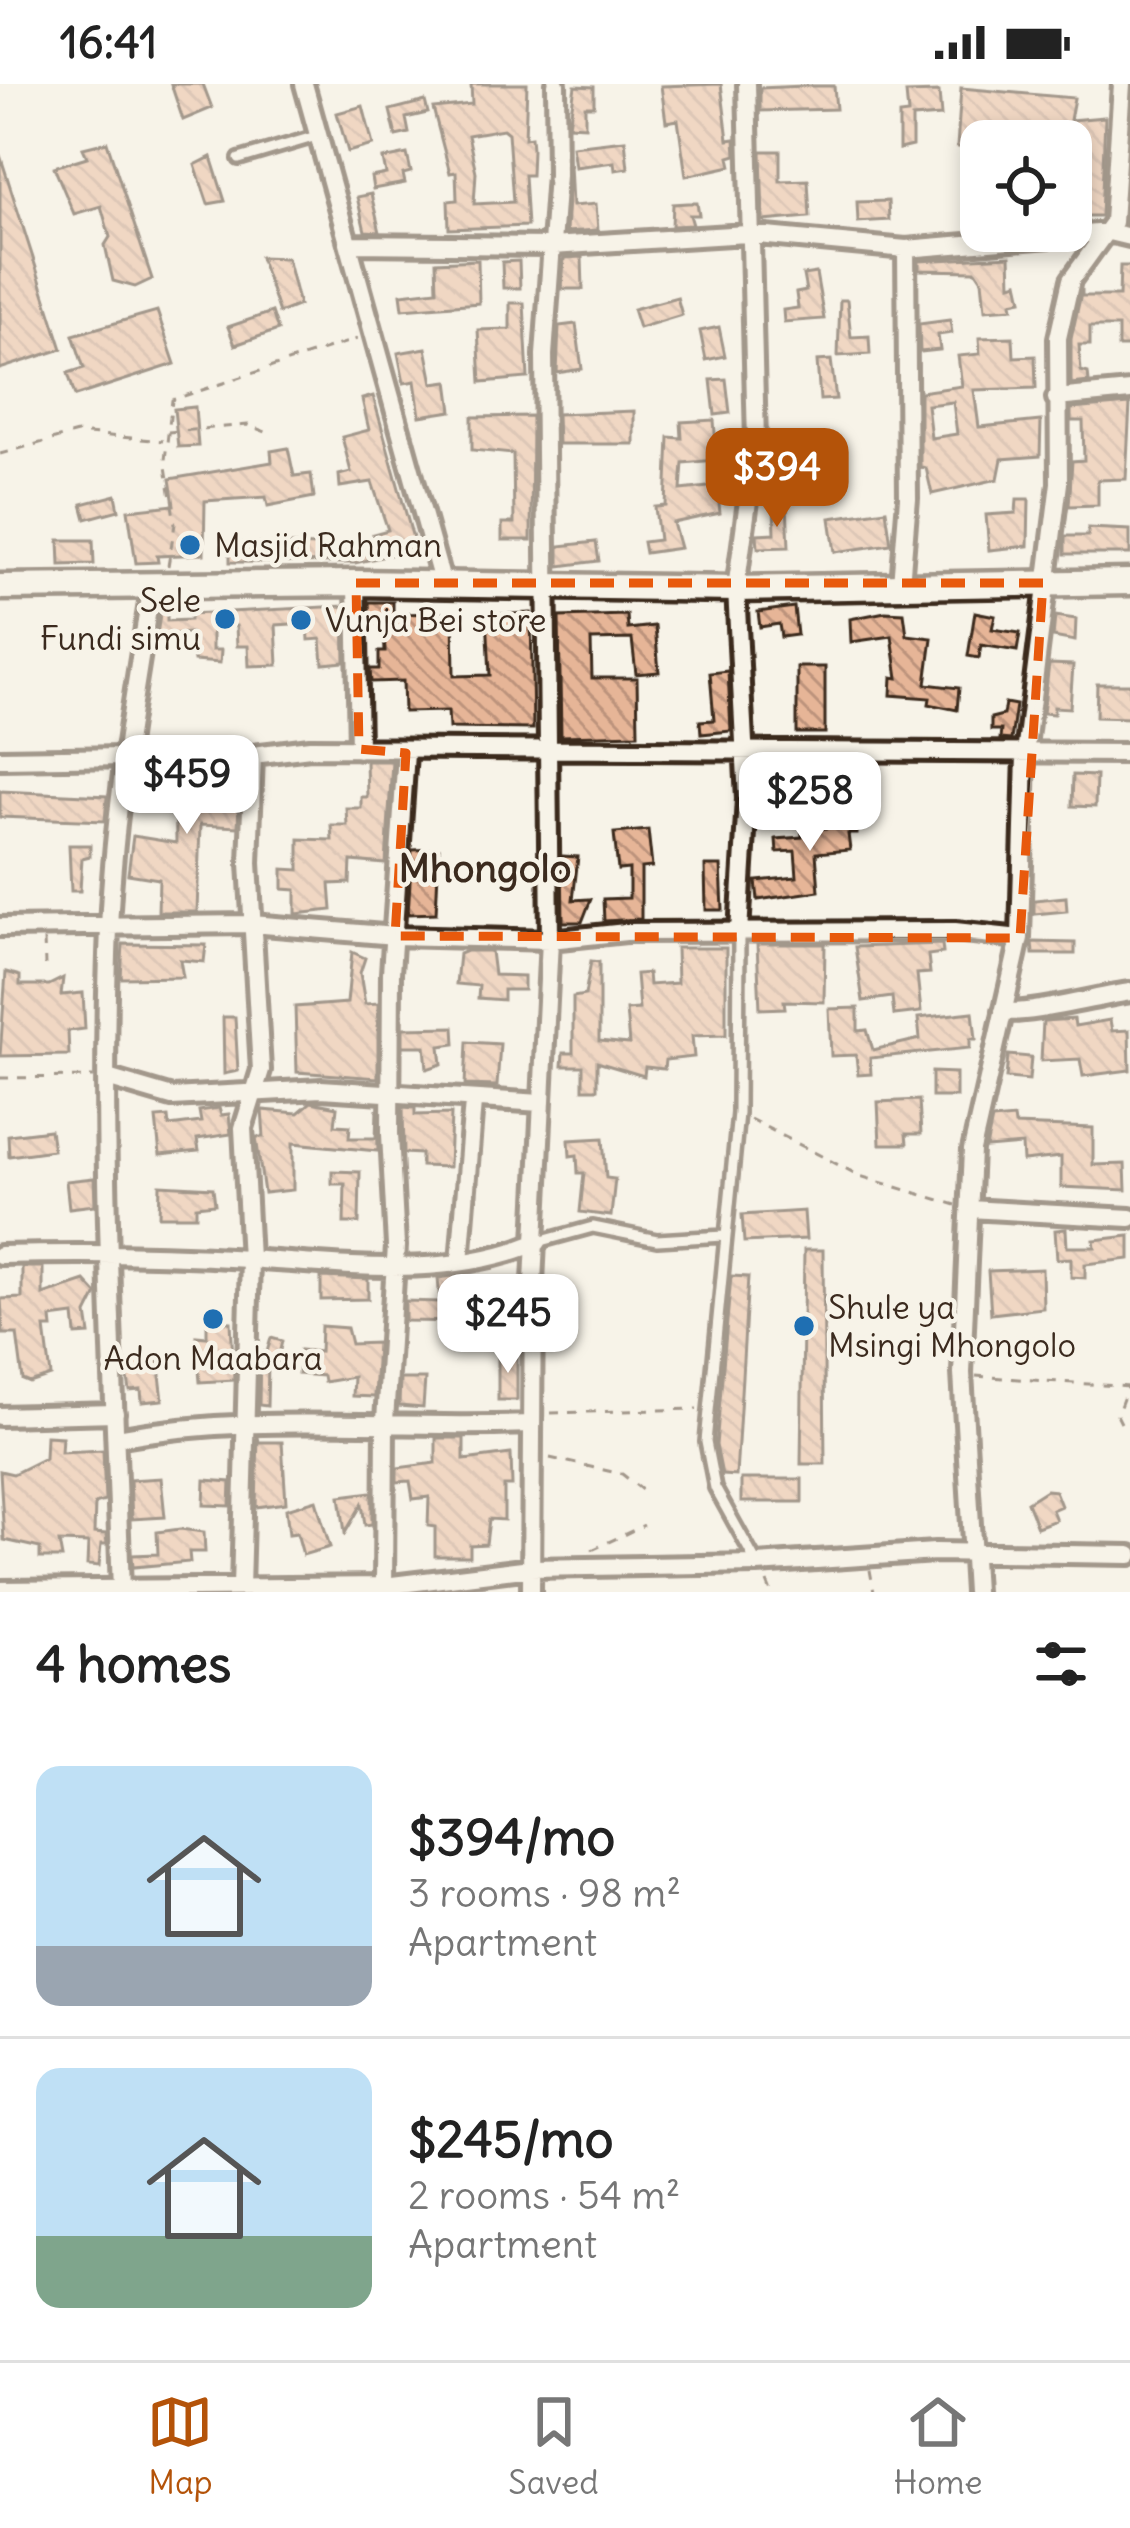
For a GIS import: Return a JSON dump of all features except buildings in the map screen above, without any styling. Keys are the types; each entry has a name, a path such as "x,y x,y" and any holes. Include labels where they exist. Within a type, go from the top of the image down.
{"street":[{"path":"304,84 443,585"},
{"path":"531,1592 531,1417 550,940 551,752 543,589 556,84"},
{"path":"739,932 746,860 736,589 755,442 756,344 747,234 746,84"},
{"path":"975,1592 962,1373 978,1113 1020,938 1025,754 1059,483 1058,338 1071,280 1082,258 1109,232 1122,84"},
{"path":"352,244 551,246 747,234 906,249 1109,232 1130,237"},
{"path":"902,584 908,497 906,249"},
{"path":"1056,398 1130,392"},
{"path":"0,586 356,583 736,589 1130,582"},
{"path":"356,583 359,749"},
{"path":"122,1591 108,1252 109,925 124,755 157,585"},
{"path":"0,758 359,749 406,753 1130,753"},
{"path":"384,1589 385,1421 394,1264 395,936 406,753"},
{"path":"241,1588 250,1259 242,1128 261,1070 252,924 253,755"},
{"path":"0,927 252,924 395,936 550,940 626,932 955,931 1020,938"},
{"path":"1003,1011 1022,1016 1059,1002 1130,992"},
{"path":"106,1078 172,1097 254,1089 541,1103"},
{"path":"460,1262 473,1102"},
{"path":"969,1209 1130,1218"},
{"path":"0,1255 108,1252 363,1269 460,1262 538,1242"},
{"path":"0,1416 115,1413"},
{"path":"116,1438 195,1423 531,1417"},
{"path":"0,1590 384,1589 531,1568 758,1564 889,1553 1130,1555"}],"lane":[{"path":"238,159 320,135"},
{"path":"739,932 738,1113 706,1442 715,1488 758,1564"},
{"path":"538,1242 593,1227 657,1240 724,1236"}],"path":[{"path":"157,585 175,524 166,442 169,406 178,397 376,333"},
{"path":"166,432 248,425 271,434"},
{"path":"0,454 76,433 166,442"},
{"path":"44,926 46,964"},
{"path":"0,1078 106,1078"},
{"path":"738,1113 860,1175 969,1209"},
{"path":"962,1373 1129,1387 1118,1415 1121,1423"},
{"path":"531,1417 709,1408"},
{"path":"531,1454 622,1474 642,1490"},
{"path":"592,1550 644,1525"}],"highlighted area":[{"path":"356,583 1043,583 1020,938 395,936 406,753 359,749"}],"place":[{"name":"Masjid Rahman","path":"190,545"},
{"name":"Sele Fundi simu","path":"225,619"},
{"name":"Vunja Bei store","path":"301,620"},
{"name":"Adon Maabara","path":"213,1319"},
{"name":"Shule ya Msingi Mhongolo","path":"804,1326"}],"district":[{"name":"Mhongolo","path":"485,868"}]}
